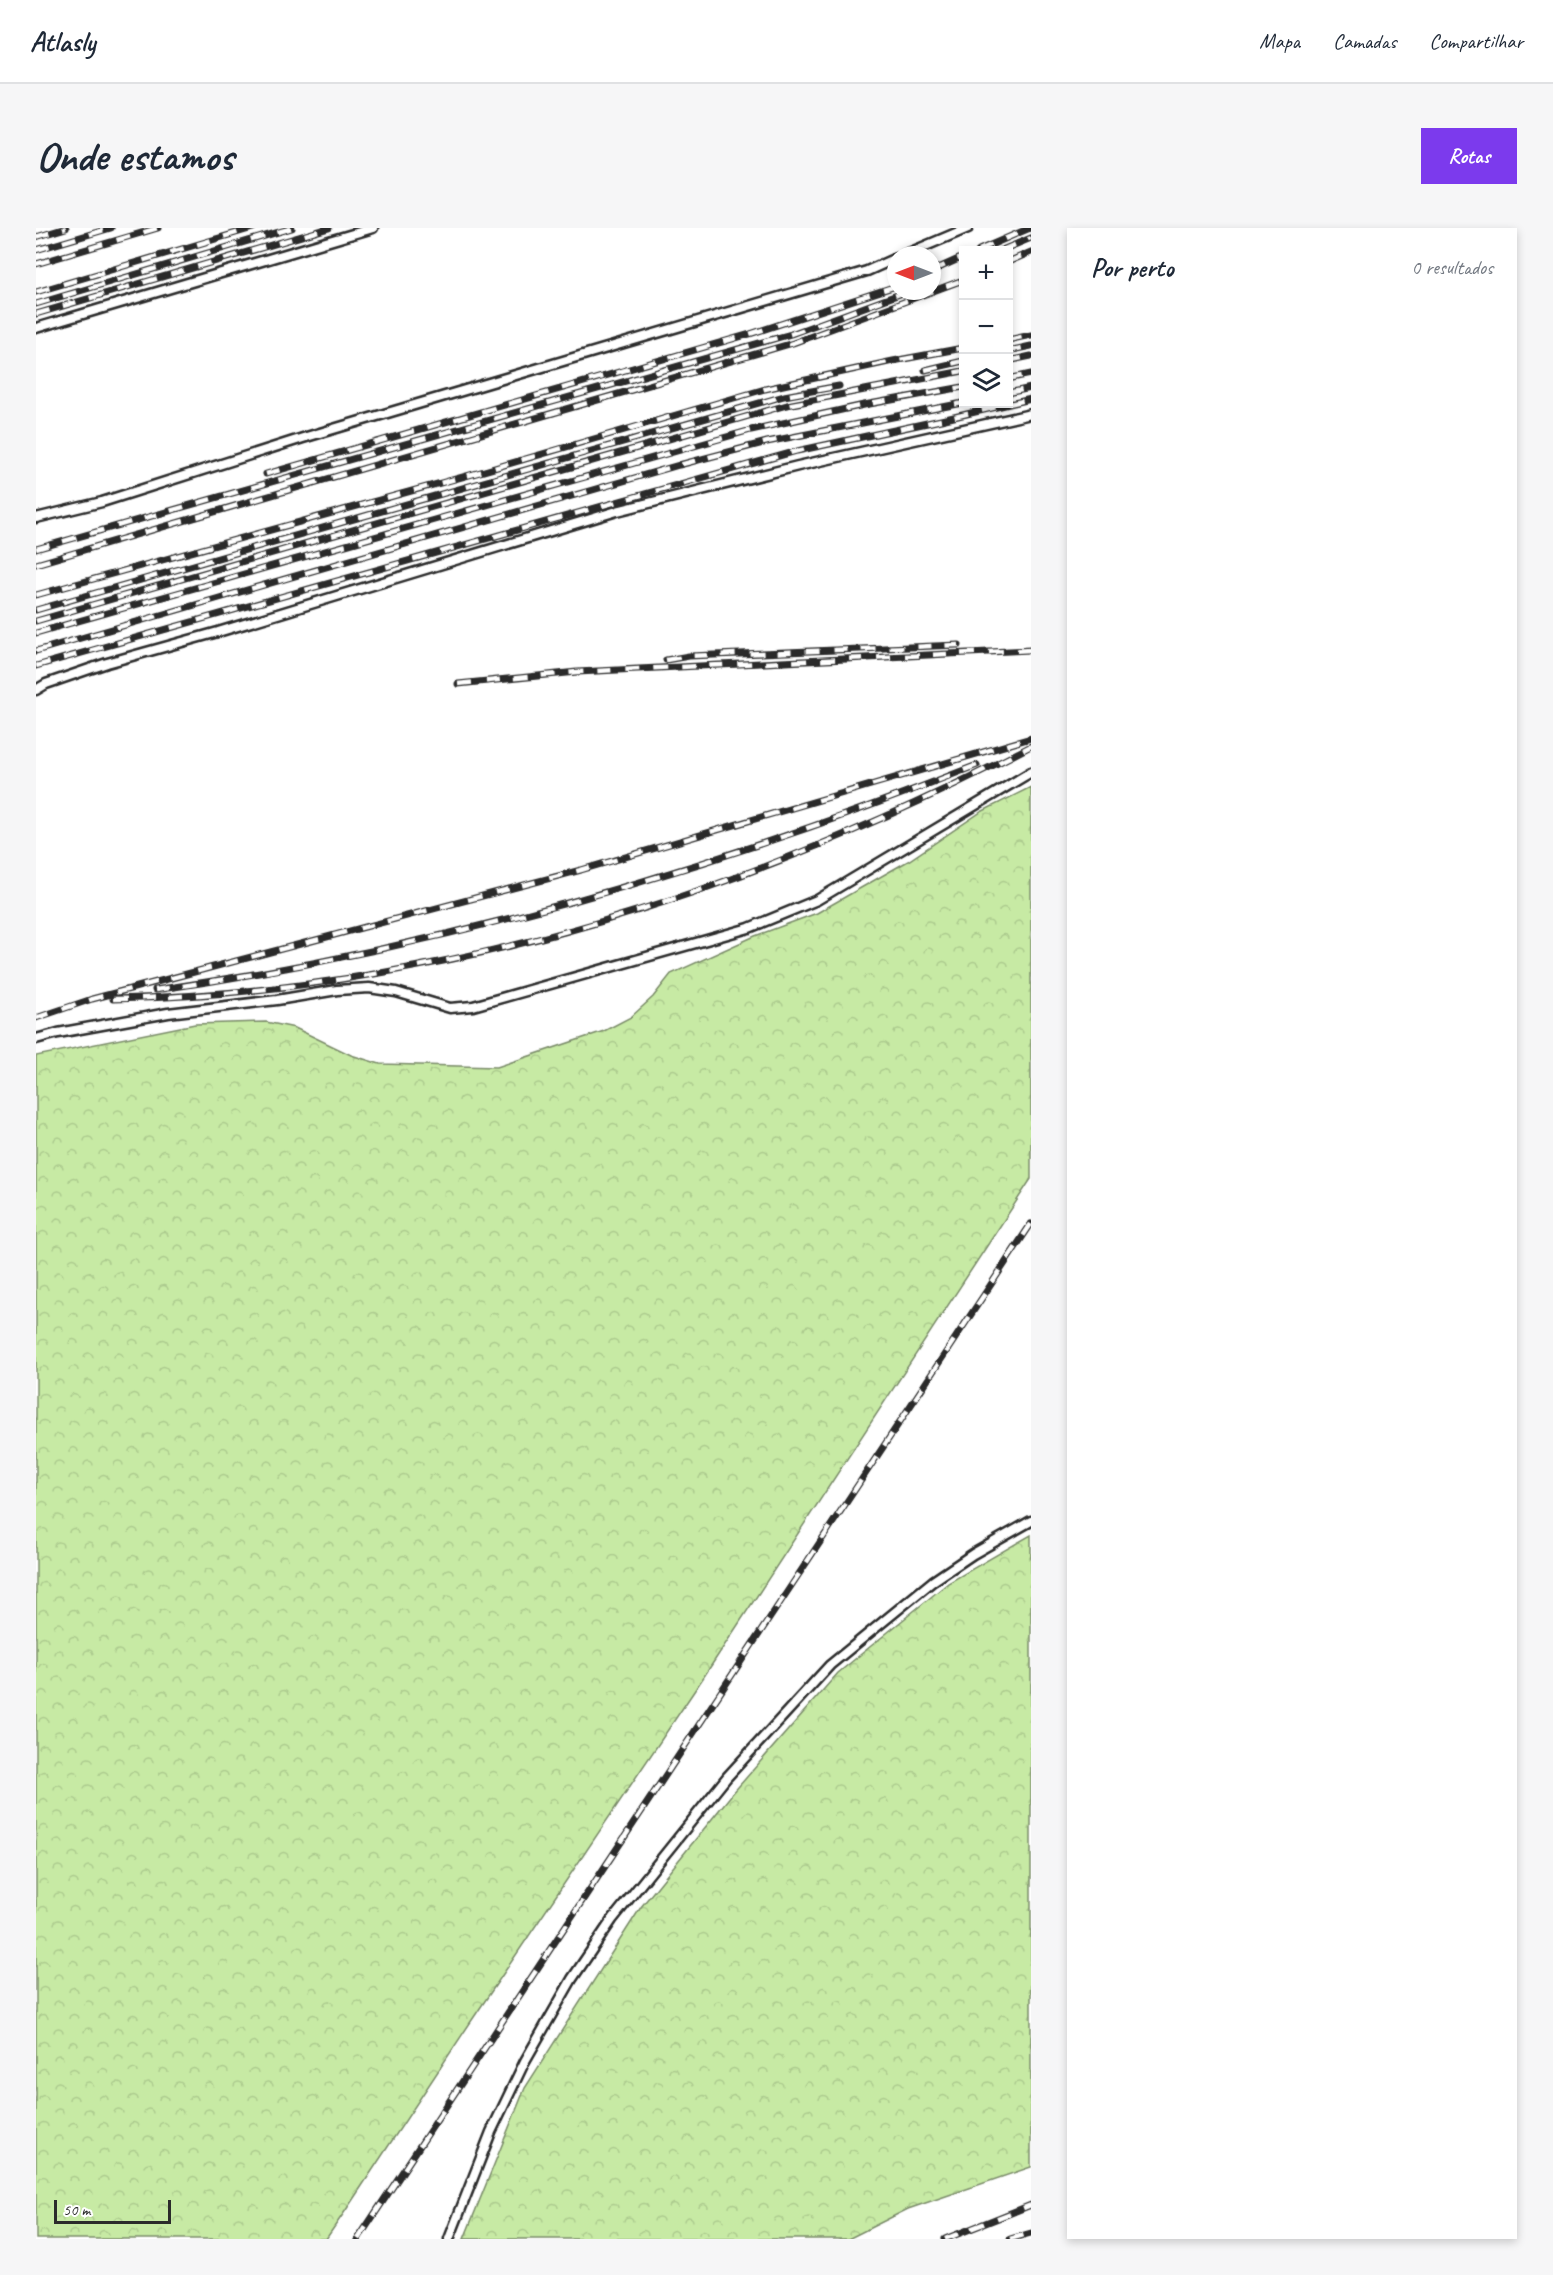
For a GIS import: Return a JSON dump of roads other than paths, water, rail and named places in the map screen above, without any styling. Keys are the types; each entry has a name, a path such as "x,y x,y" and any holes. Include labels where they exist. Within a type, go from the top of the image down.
{"lane":[{"path":"36,328 373,228"},
{"path":"925,246 968,228"},
{"path":"36,518 102,502 303,438 867,271 887,262"},
{"path":"36,690 46,684 107,663 218,632 616,511 798,466 1031,414"},
{"path":"36,1039 168,1013 277,1000 337,990 369,988 396,992 450,1008 473,1006 749,928 817,900 1031,772"},
{"path":"451,2239 491,2132 525,2061 572,1979 612,1920 727,1777 830,1665 933,1581 973,1554 1031,1521"}],"railway":[{"path":"36,237 66,228"},
{"path":"36,250 111,228"},
{"path":"36,264 158,228"},
{"path":"36,292 253,228"},
{"path":"36,304 292,228"},
{"path":"36,314 329,228"},
{"path":"988,246 1030,228"},
{"path":"1012,246 1031,238"},
{"path":"1013,260 1031,252"},
{"path":"941,267 959,259"},
{"path":"36,564 793,343 959,281"},
{"path":"266,474 750,334 887,289"},
{"path":"36,549 791,334 887,299"},
{"path":"1013,339 1031,335"},
{"path":"1013,350 1031,346"},
{"path":"36,595 484,471 765,389 959,349"},
{"path":"1013,360 1031,356"},
{"path":"925,370 959,362"},
{"path":"36,621 787,405 959,372"},
{"path":"1013,378 1031,374"},
{"path":"36,610 784,396 839,386"},
{"path":"36,633 751,430 864,405 959,388"},
{"path":"1013,392 1031,388"},
{"path":"36,666 797,451 1031,399"},
{"path":"36,651 679,465 767,442 959,404"},
{"path":"666,660 689,656 959,645"},
{"path":"458,684 577,672 1031,650"},
{"path":"36,1018 92,999 581,870 1031,738"},
{"path":"113,999 233,992 353,977 470,955 586,926 700,890 813,847 923,799 1031,746"},
{"path":"155,990 260,973 365,952 572,902 776,839 977,765"},
{"path":"358,2239 1031,1224"},
{"path":"945,2239 1031,2205"},
{"path":"1010,2239 1031,2233"}]}
